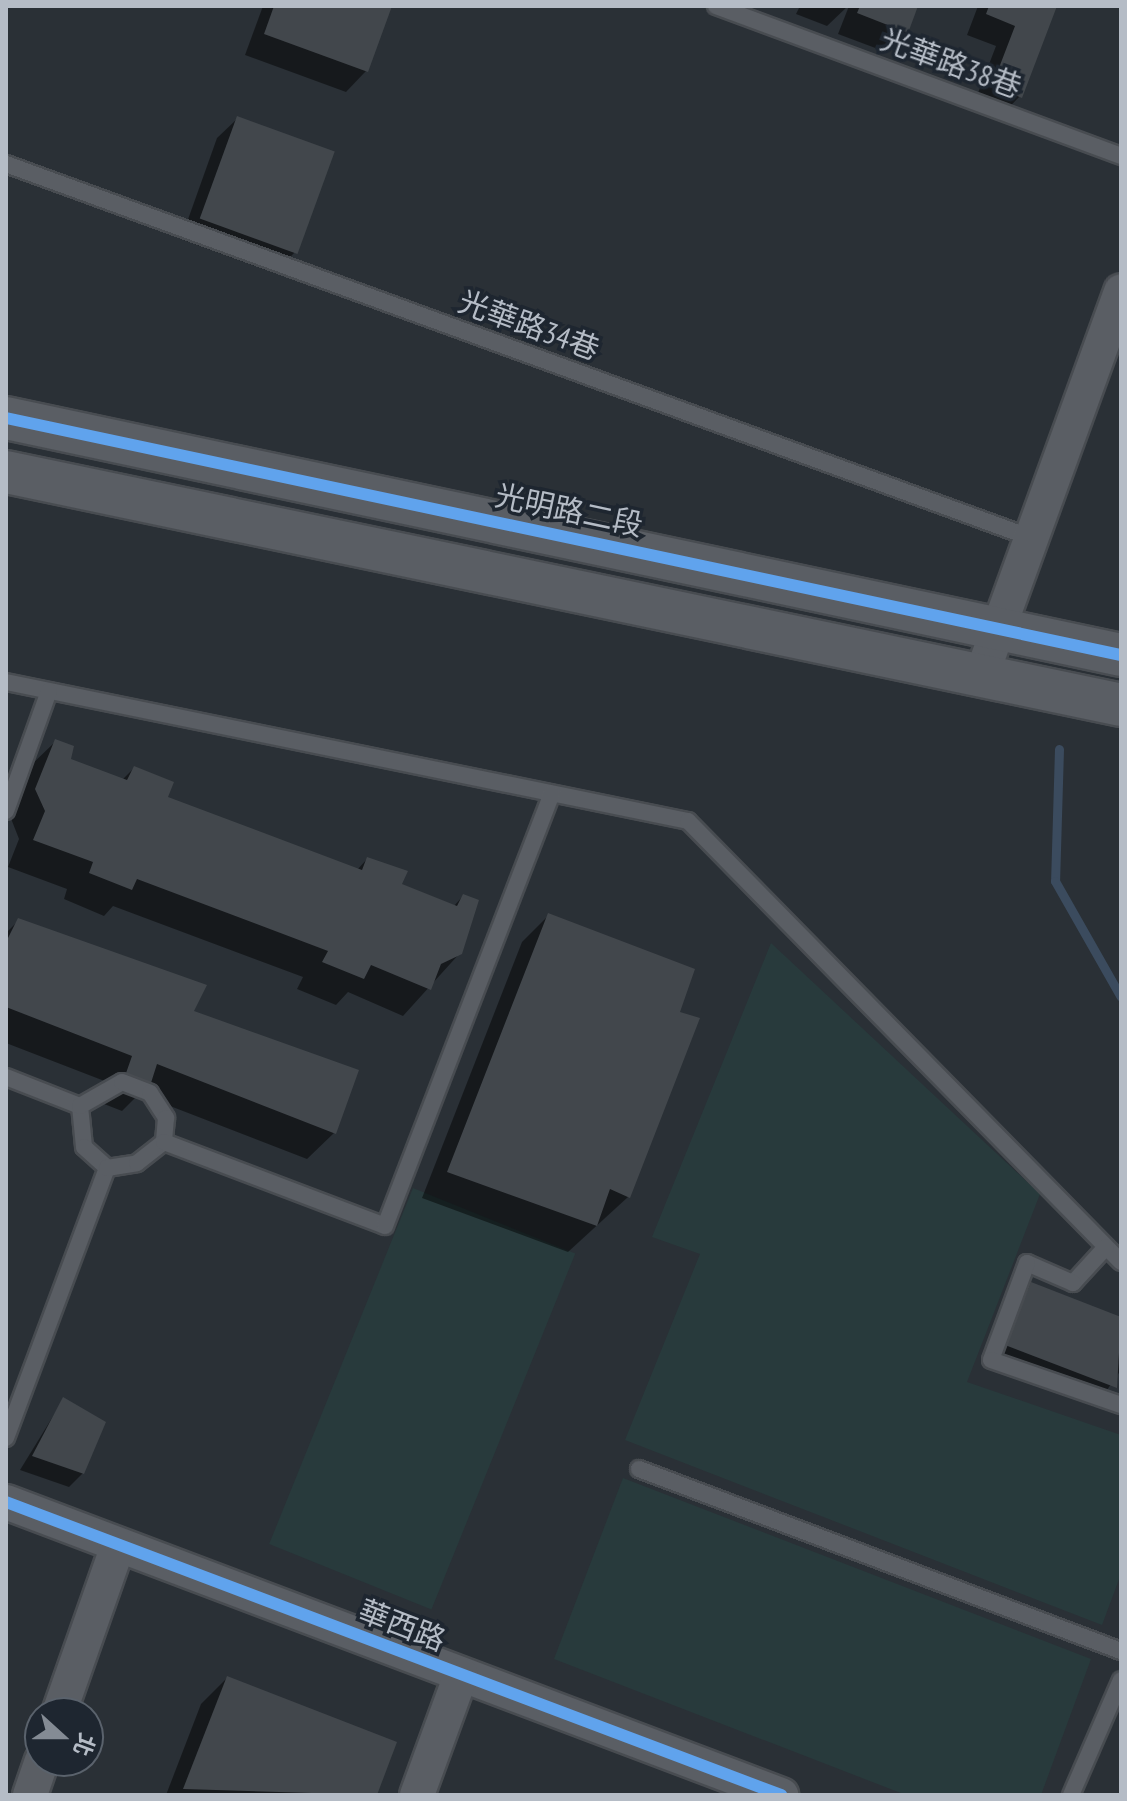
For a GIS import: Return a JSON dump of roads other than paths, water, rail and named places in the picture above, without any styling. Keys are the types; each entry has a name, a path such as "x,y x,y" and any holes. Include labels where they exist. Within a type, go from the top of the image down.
{"street":[{"path":"983,671 1121,291"},
{"name":"光明路二段","path":"6,418 1000,626 1121,655"},
{"path":"6,472 983,671 1121,705"},
{"name":"華西路","path":"6,1502 781,1795"},
{"path":"65,1697 118,1545"},
{"path":"417,1795 461,1675"}],"lane":[{"name":"光華路38巷","path":"716,6 1121,156"},
{"name":"光華路34巷","path":"6,164 1032,538"},
{"path":"6,682 688,821 1121,1262"},
{"path":"6,811 49,691"},
{"path":"164,1142 385,1226 552,794"},
{"path":"6,1077 80,1106"},
{"path":"80,1106 122,1082 150,1093 166,1118 164,1142 137,1163 107,1168"},
{"path":"80,1106 84,1147 107,1168"},
{"path":"6,1438 107,1168"},
{"path":"1106,1247 1073,1283 1027,1263 991,1360 1121,1405"},
{"path":"639,1469 1121,1651"},
{"path":"1071,1795 1121,1680"}],"waterway":[{"path":"1059,749 1055,881 1121,997"}]}
